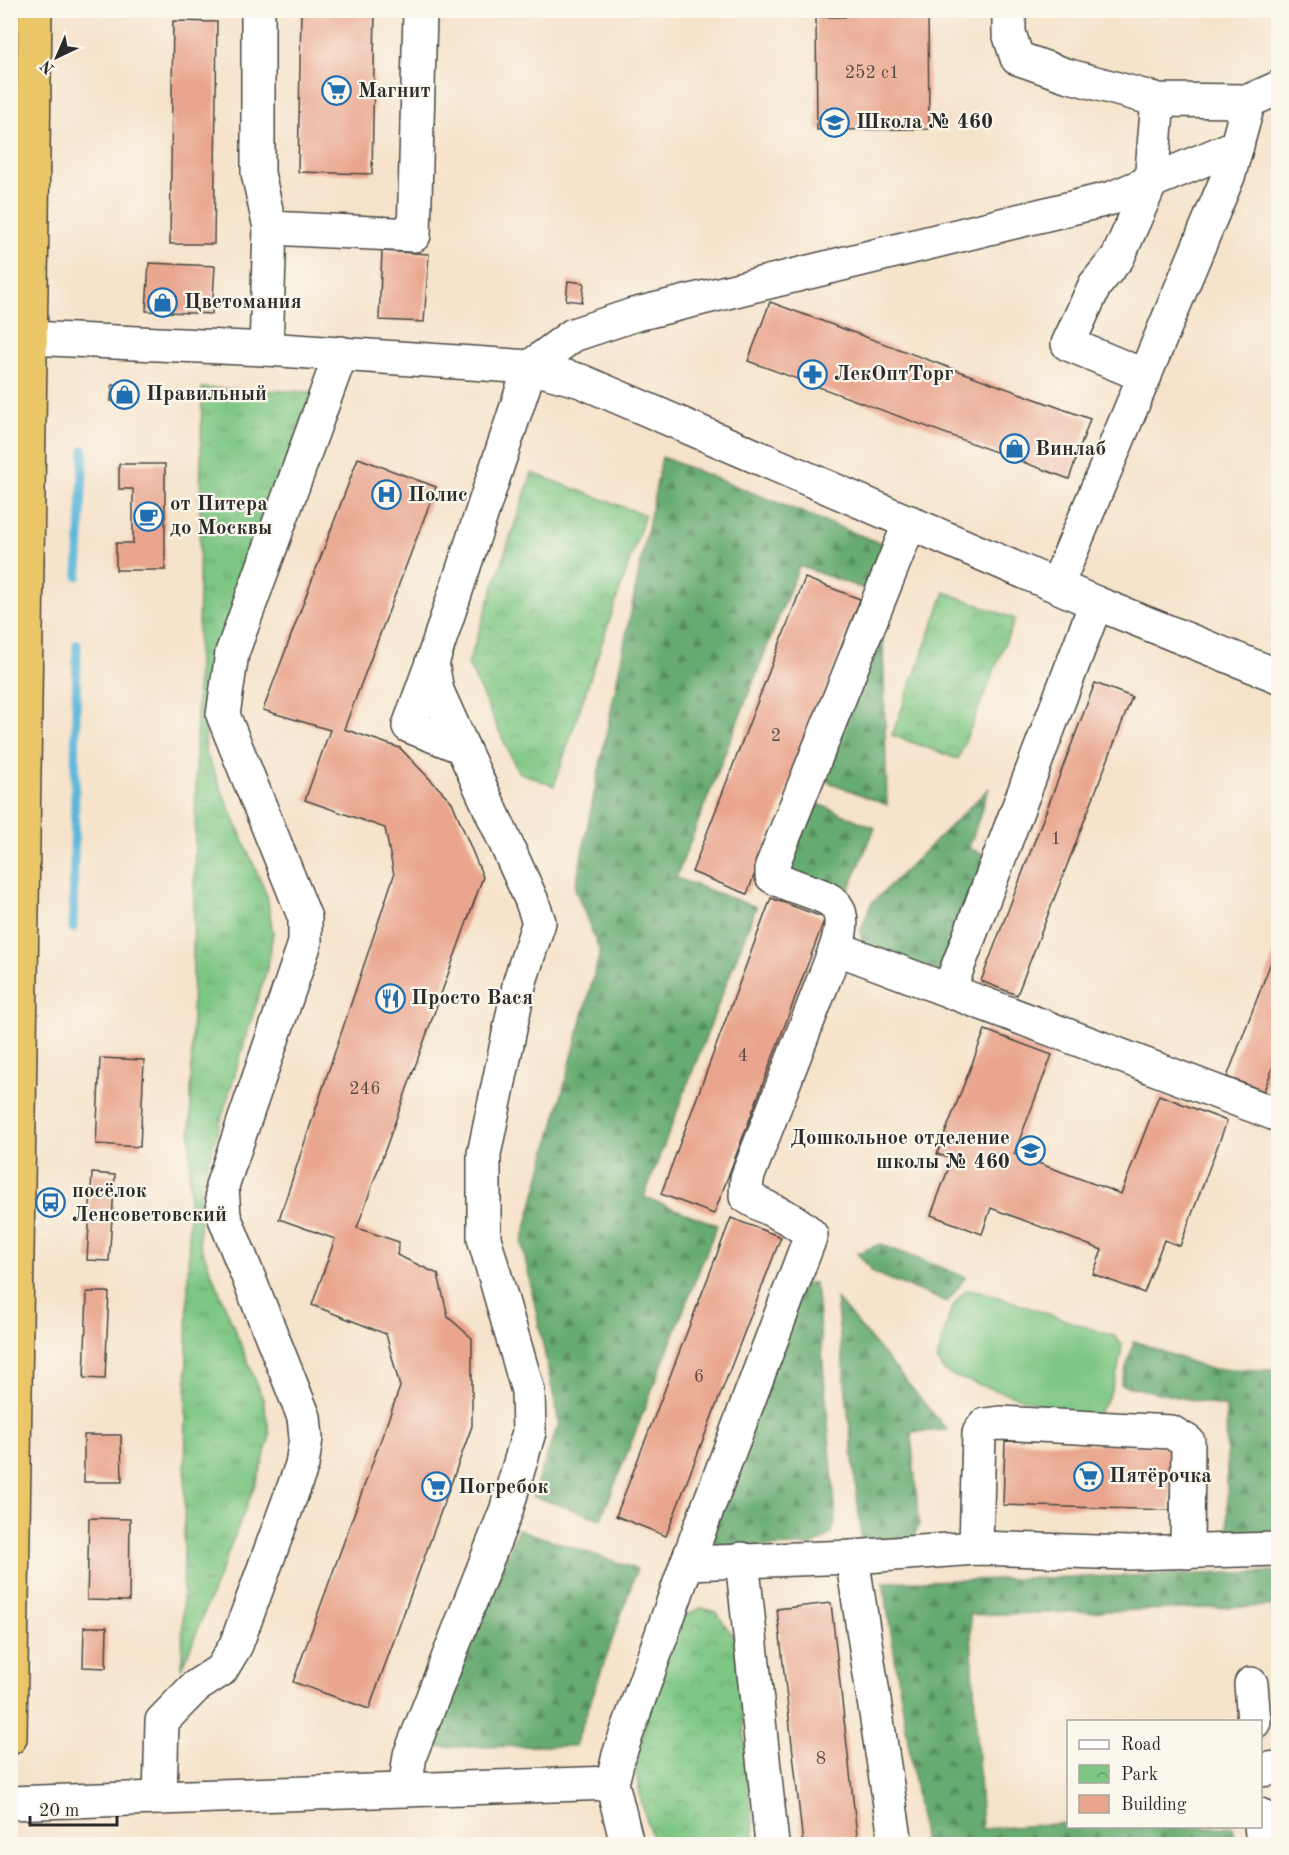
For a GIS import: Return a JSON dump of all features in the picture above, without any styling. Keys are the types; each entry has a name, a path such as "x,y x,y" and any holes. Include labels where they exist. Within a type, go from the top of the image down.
{"highway":[{"path":"10,1738 35,10"}],"street":[{"path":"1009,10 1009,33 1017,58 1066,75 1158,99 1264,94"},
{"path":"270,228 414,235 420,13"},
{"path":"258,15 258,173 270,228 266,349"},
{"path":"1058,585 1229,174 1237,146 1264,94"},
{"path":"1145,376 1068,344 1095,285 1118,257 1151,182 1158,99"},
{"path":"405,1790 410,1755 506,1511 529,1431 528,1391 484,1238 484,1154 520,981 539,922 531,899 437,691 432,663 530,367 573,335 633,315 1112,198 1237,146"},
{"path":"29,338 341,353 530,367 581,381 1096,603 1278,676"},
{"path":"160,1798 162,1721 195,1687 221,1670 236,1645 302,1465 306,1438 304,1417 224,1216 222,1186 305,943 305,918 223,715 232,653 341,353"},
{"path":"627,1845 612,1784 619,1755 687,1563 808,1250 811,1235 797,1221 758,1204 746,1196 747,1178 836,948 843,915 836,903 781,882 772,876 772,866 910,522"},
{"path":"949,990 1096,603"},
{"path":"836,948 1278,1114"},
{"path":"976,1548 979,1433 985,1425 1000,1423 1171,1432 1188,1442 1187,1552"},
{"path":"687,1563 742,1559 852,1557 976,1548 1187,1552 1278,1550"},
{"path":"852,1557 896,1845"},
{"path":"742,1559 772,1845"},
{"path":"1251,1684 1254,1720"},
{"path":"1262,1770 1278,1768"},
{"path":"10,1803 612,1784"},
{"path":"1261,1828 1263,1845"}],"green space":[{"path":"202,388 312,392 207,683 205,751 267,896 273,933 268,965 201,1186 199,1242 263,1399 270,1435 260,1472 182,1669"},
{"path":"662,457 895,549 879,594 799,566 676,878 756,907 644,1197 717,1225 601,1519 532,1496 559,1423 522,1243 600,952 575,889"},
{"path":"532,473 645,515 554,786 518,772 468,664"},
{"path":"945,592 1015,619 958,759 892,735"},
{"path":"883,635 887,805 821,779"},
{"path":"989,788 969,848 990,857 942,972 861,946 861,930 871,904"},
{"path":"811,801 875,828 846,896 786,870"},
{"path":"880,1244 966,1277 947,1302 874,1273 857,1253"},
{"path":"802,1283 814,1283 817,1294 836,1519 831,1534 813,1546 728,1547 715,1543 713,1531"},
{"path":"968,1290 980,1291 1116,1337 1122,1345 1119,1365 1108,1398 1096,1415 1088,1420 953,1376 943,1370 937,1360 951,1311 961,1295"},
{"path":"836,1298 947,1430 911,1432 919,1524 913,1539 862,1544"},
{"path":"1134,1341 1210,1369 1278,1370 1278,1531 1228,1535 1226,1407 1121,1385"},
{"path":"518,1529 637,1569 575,1746 425,1747"},
{"path":"1278,1572 1278,1714 1273,1606 970,1615 982,1829 1067,1823 1067,1828 1233,1828 1236,1844 924,1844 883,1582"},
{"path":"701,1608 716,1612 735,1639 755,1844 654,1844 642,1805 635,1765 653,1692 681,1618"}],"building":[{"name":"Магнит","path":"301,10 375,10 372,174 298,172"},
{"path":"845,10 928,10 929,129 817,130 816,17 845,17"},
{"path":"173,21 217,22 214,244 170,244"},
{"path":"382,251 429,254 424,322 379,320"},
{"path":"149,263 215,266 212,314 146,311"},
{"path":"568,281 584,283 582,302 566,300"},
{"path":"770,302 1090,419 1069,479 748,361"},
{"name":"Правильный","path":"112,385 140,387 139,402 111,401"},
{"path":"358,458 436,487 344,729 400,748 452,802 483,877 357,1228 399,1242 397,1255 438,1274 448,1317 472,1338 472,1426 369,1709 293,1682 400,1387 386,1334 312,1305 335,1239 279,1219 394,875 385,828 305,800 330,730 263,710"},
{"name":"от Питера до Москвы","path":"119,464 165,464 165,570 116,570 116,543 133,543 133,489 119,489"},
{"path":"805,578 860,599 747,894 692,872"},
{"path":"1095,683 1132,697 1017,995 981,981"},
{"path":"771,898 825,918 714,1214 661,1194"},
{"path":"1278,944 1278,1053 1264,1091 1227,1077"},
{"path":"985,1030 1052,1055 1014,1154 1121,1194 1159,1095 1227,1121 1180,1246 1164,1240 1144,1293 1093,1274 1102,1250 991,1208 982,1234 931,1215 952,1159 937,1154"},
{"path":"100,1058 144,1060 140,1147 96,1144"},
{"path":"92,1173 115,1175 109,1261 87,1260"},
{"path":"731,1218 781,1237 666,1536 616,1516"},
{"path":"87,1292 109,1292 105,1379 84,1378"},
{"path":"84,1435 121,1435 122,1482 84,1482"},
{"name":"Пятёрочка","path":"1005,1441 1172,1446 1170,1510 1003,1505"},
{"path":"89,1518 130,1519 129,1601 87,1600"},
{"path":"831,1603 858,1844 803,1844 777,1609"},
{"path":"84,1627 107,1627 106,1668 83,1667"}],"waterway":[{"path":"78,576 84,450"},
{"path":"73,928 77,644"}],"place":[{"name":"Магнит","path":"337,91"},
{"name":"Школа № 460","path":"835,122"},
{"name":"Цветомания","path":"163,302"},
{"name":"ЛекОптТорг","path":"813,374"},
{"name":"Правильный","path":"125,394"},
{"name":"Винлаб","path":"1014,449"},
{"name":"Полис","path":"387,495"},
{"name":"от Питера до Москвы","path":"149,516"},
{"name":"Просто Вася","path":"390,998"},
{"name":"Дошкольное отделение школы № 460","path":"1031,1150"},
{"name":"посёлок Ленсоветовский","path":"51,1203"},
{"name":"Пятёрочка","path":"1088,1476"},
{"name":"Погребок","path":"437,1487"}]}
